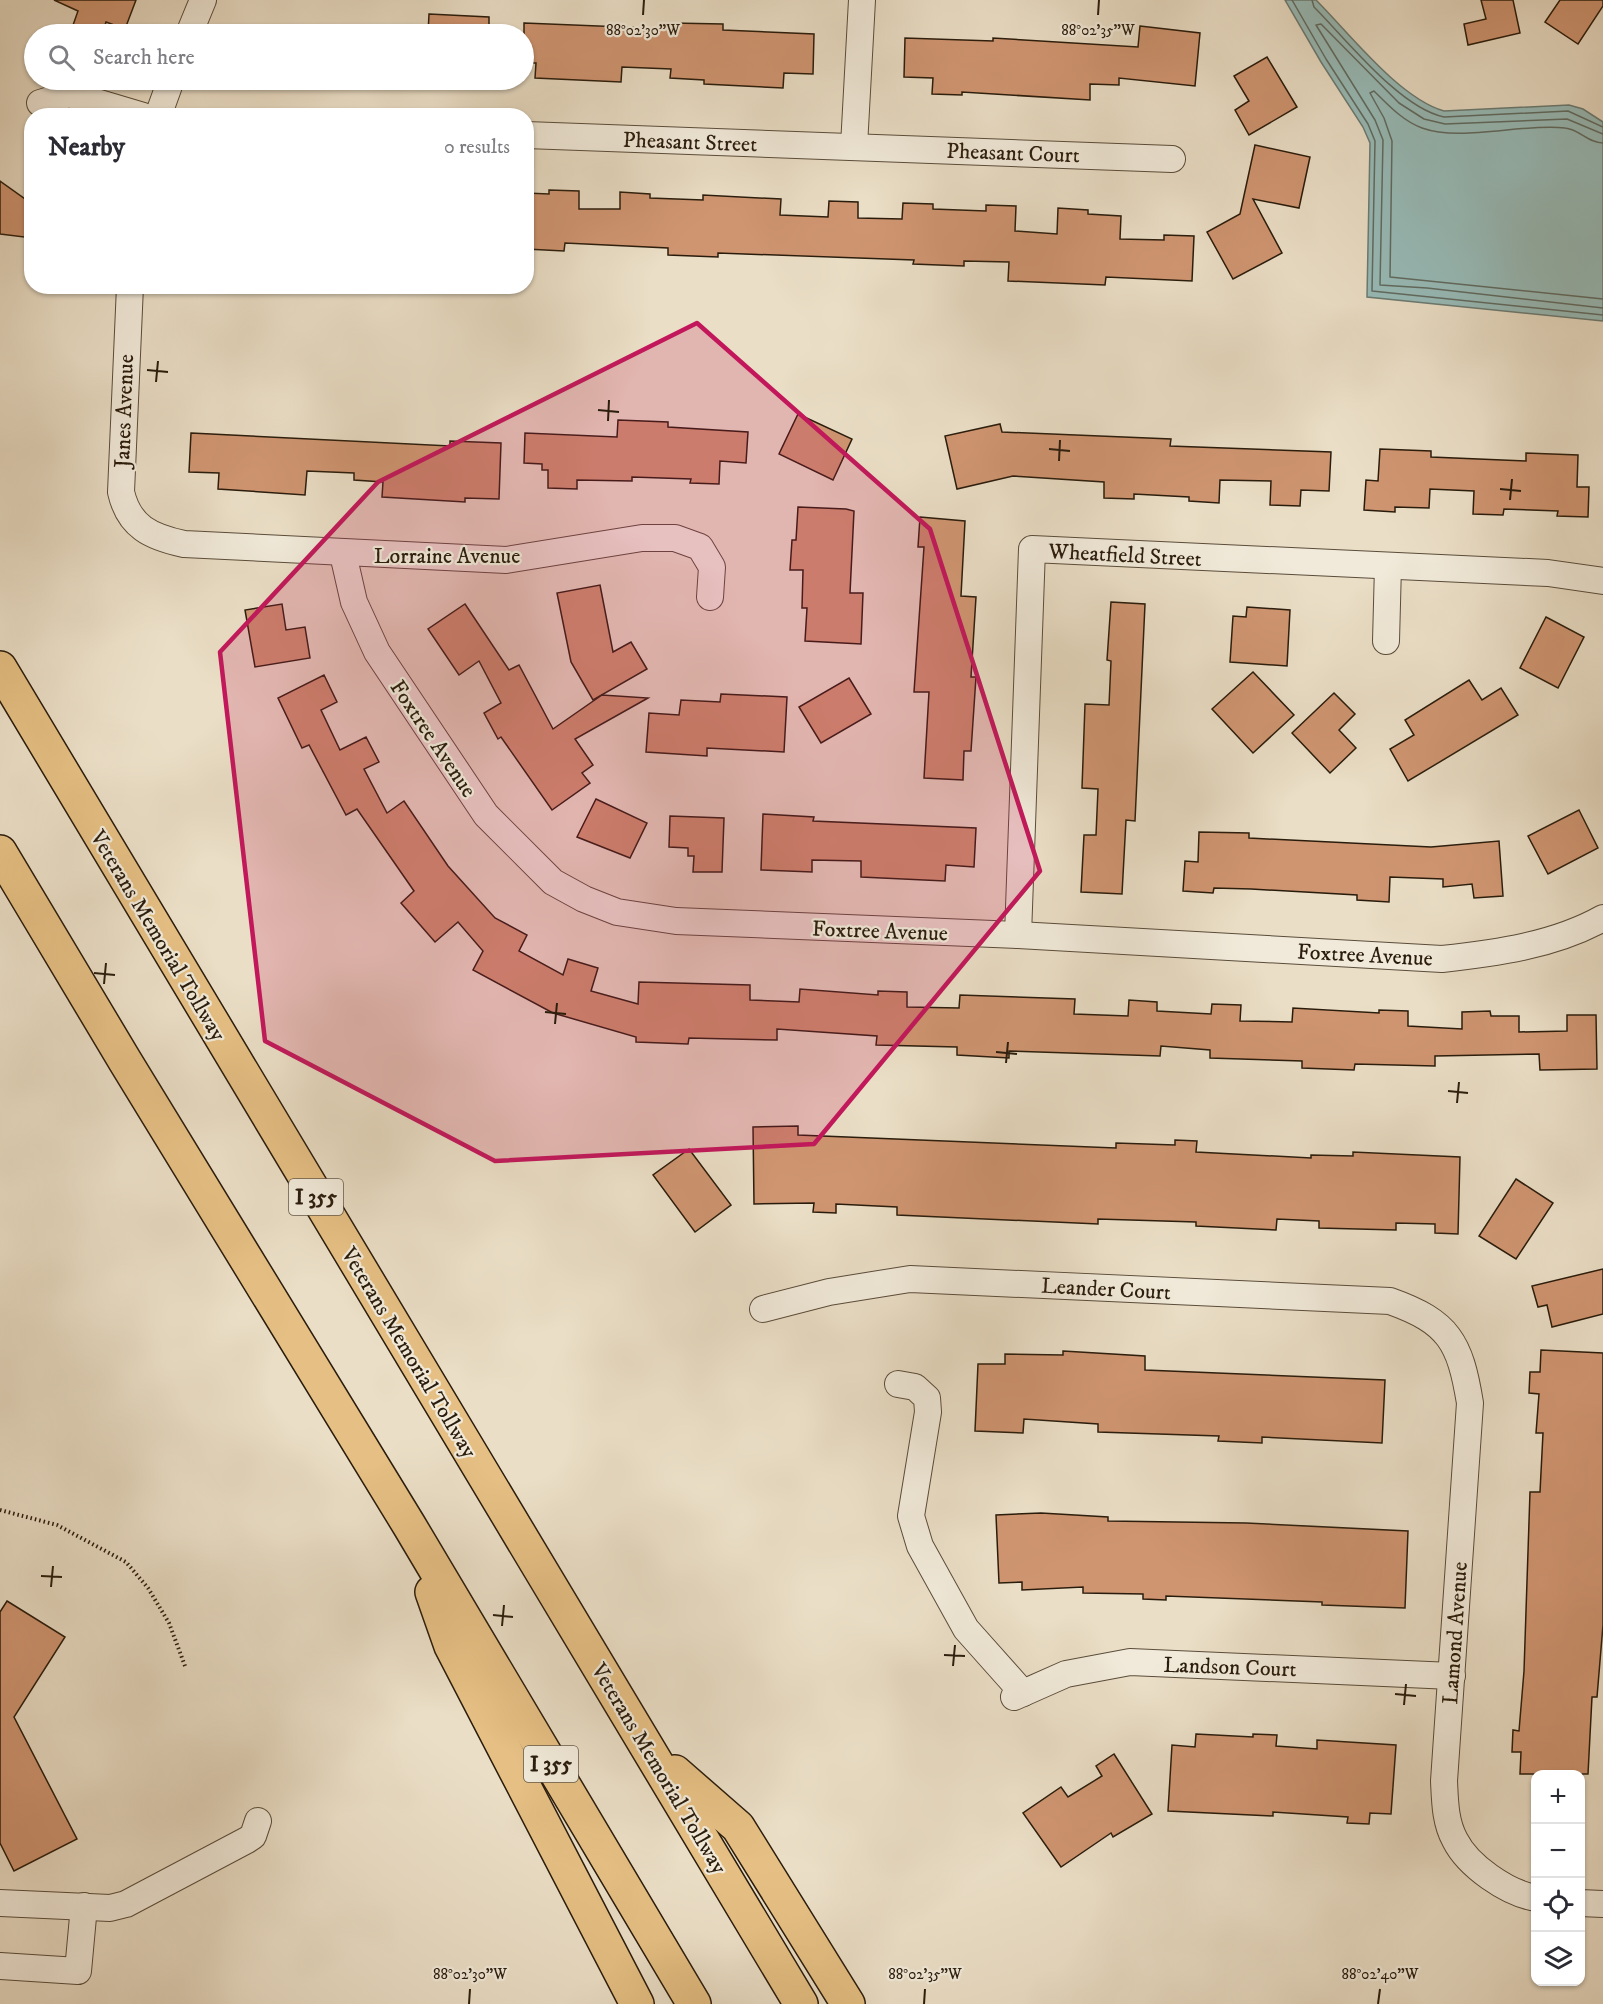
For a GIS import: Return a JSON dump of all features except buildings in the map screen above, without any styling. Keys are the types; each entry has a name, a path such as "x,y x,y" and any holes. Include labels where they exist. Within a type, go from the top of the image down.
{"highway":[{"name":"Veterans Memorial Tollway","path":"0,668 801,2004"},
{"name":"I 355","path":"0,852 143,1092 409,1525 694,2004"},
{"path":"409,1525 451,1646 637,2004"},
{"path":"651,1751 738,1827 848,2004"}],"street":[{"path":"193,24 203,0"},
{"path":"854,146 862,0"},
{"path":"161,108 167,90"},
{"path":"40,103 69,94 116,108"},
{"name":"Pheasant Street","path":"534,135 854,146"},
{"name":"Pheasant Court","path":"854,146 1172,159"},
{"name":"Janes Avenue","path":"130,294 121,492 124,508 140,529"},
{"name":"Lorraine Avenue","path":"140,529 161,539 184,544 343,554 506,560 642,538 675,538 700,547 712,567 710,597"},
{"name":"Wheatfield Street","path":"1018,935 1032,549 1548,573 1603,581"},
{"name":"Foxtree Avenue","path":"343,554 354,602 377,652 486,815 553,882 606,908 650,919 1018,935 1442,959 1488,954 1532,945 1581,931 1603,918"},
{"path":"1386,641 1388,566"},
{"name":"Leander Court","path":"763,1309 829,1292 910,1279 1390,1301 1418,1311 1443,1329"},
{"name":"Lamond Avenue","path":"1443,1329 1456,1349 1465,1375 1470,1402 1444,1781 1446,1814 1455,1841 1474,1863 1499,1885 1531,1896"},
{"name":"Landson Court","path":"898,1384 915,1387 927,1398 928,1412 910,1516 920,1546 966,1629 1018,1695 1066,1674 1130,1662 1452,1676"},
{"path":"0,1903 110,1908 126,1904 247,1840 253,1836 258,1821"},
{"path":"1585,1903 1603,1904"},
{"path":"0,1966 78,1971 84,1906"}],"path":[{"path":"0,1510 57,1525 126,1562 148,1588 169,1623 184,1666"}],"highlighted area":[{"path":"697,323 930,529 1040,871 814,1144 495,1161 265,1041 220,652 378,482"}],"water":[{"path":"1285,0 1316,0 1393,79 1427,104 1444,111 1569,105 1583,109 1603,122 1603,321 1367,297 1370,143 1363,127"}]}
